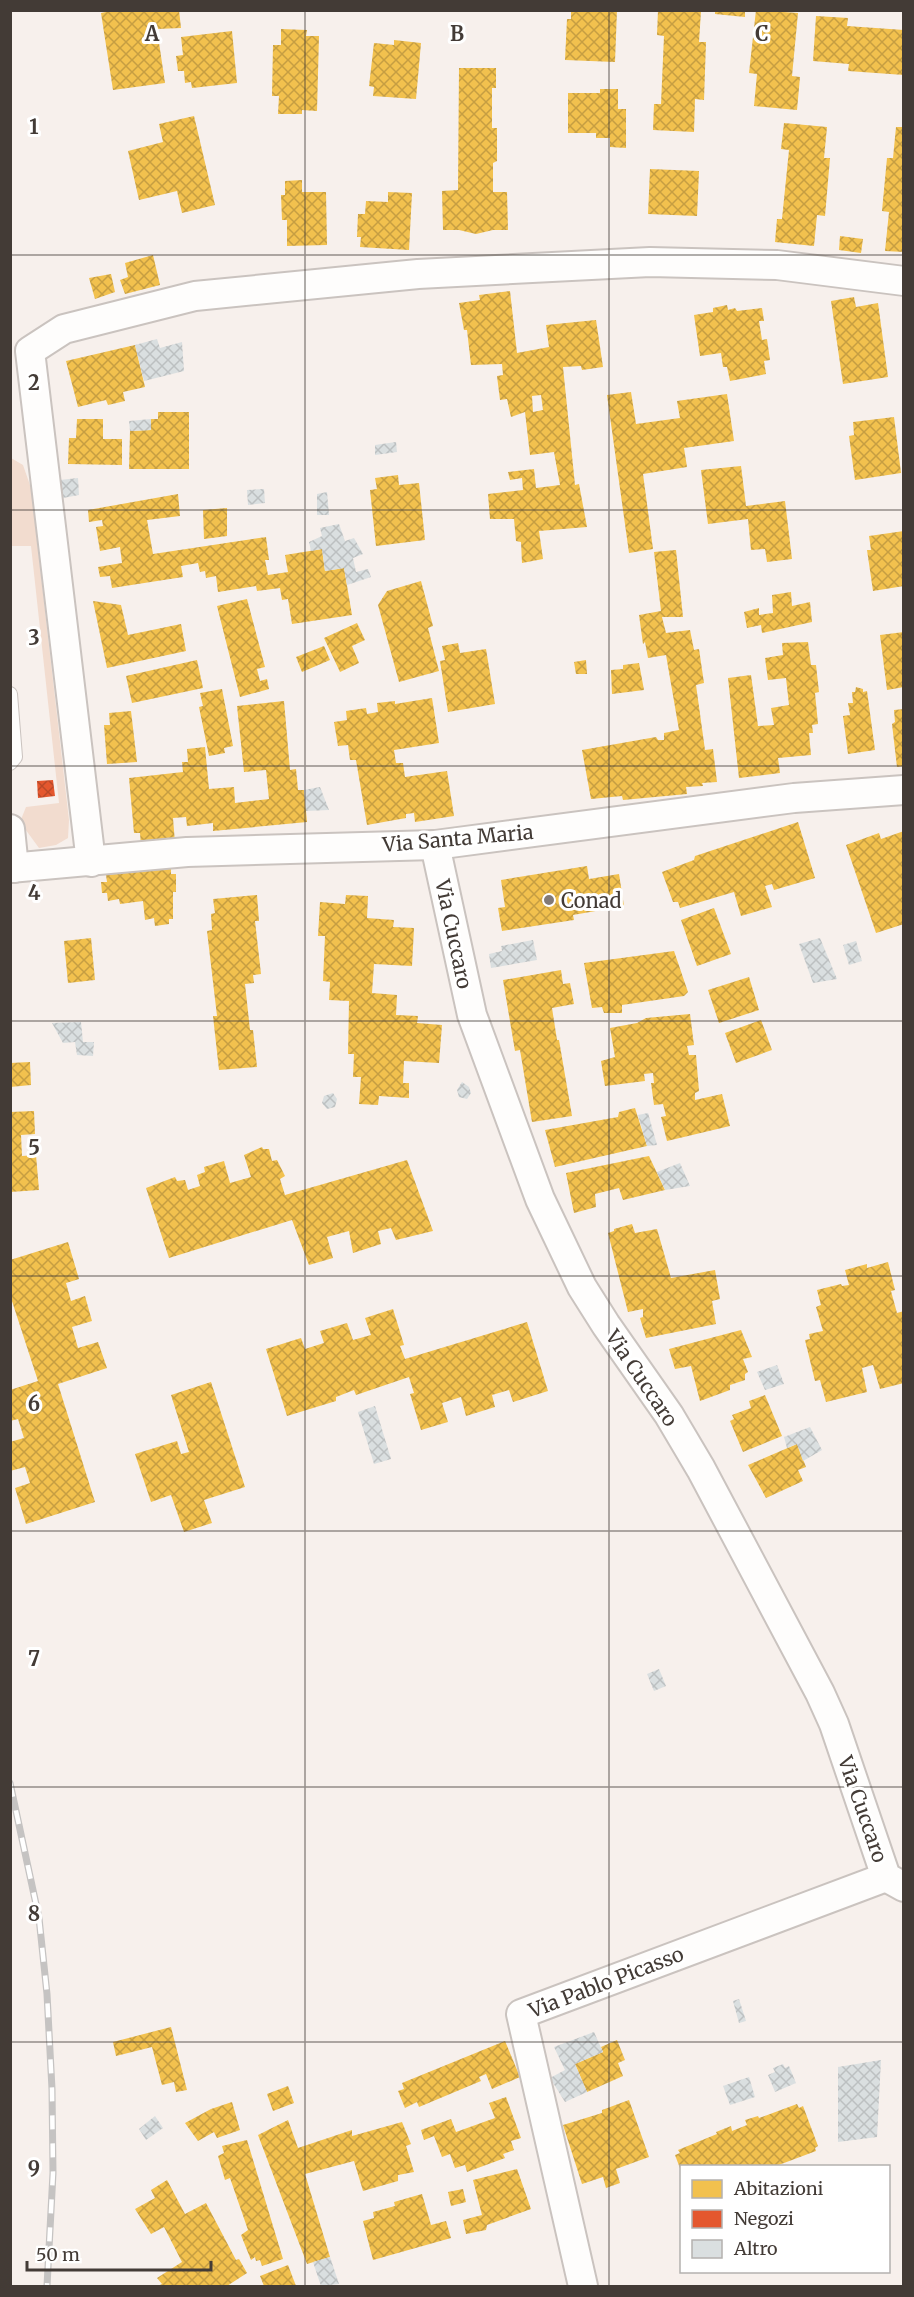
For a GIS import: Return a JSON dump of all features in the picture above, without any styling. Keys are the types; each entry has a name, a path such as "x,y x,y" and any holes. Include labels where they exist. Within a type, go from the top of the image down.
{"street":[{"path":"91,862 30,351 64,329 195,296 418,274 555,266 684,263 777,264 903,281"},
{"name":"Via Santa Maria","path":"12,868 187,852 435,844 794,798 903,790"},
{"path":"10,829 12,868"},
{"name":"Via Cuccaro","path":"435,844 472,1015 540,1199 582,1287 690,1451 728,1517 820,1693 895,1882"},
{"name":"Via Pablo Picasso","path":"584,2286 520,2014 895,1882"}],"lane":[{"path":"10,694 15,757 10,763"}],"shaded area":[{"path":"11,458 23,465 31,488 69,820 68,838 56,845 39,848 20,822 26,807 59,803 31,546 11,546"}],"building: Abitazioni":[{"path":"116,10 179,10 181,28 157,29 165,83 113,90 101,13"},
{"path":"571,10 617,10 615,62 565,60 567,19 571,19"},
{"path":"658,10 701,11 699,42 706,42 704,100 695,99 694,132 653,130 654,104 661,104 664,36 657,35"},
{"path":"715,10 745,10 745,17 715,14"},
{"path":"756,10 798,13 792,76 800,77 797,110 754,106 757,74 749,73"},
{"path":"816,16 848,18 847,26 904,30 904,75 848,71 849,64 813,61"},
{"path":"281,29 307,30 306,36 319,36 317,111 302,110 302,114 278,114 279,96 272,96 273,45 281,45"},
{"path":"232,31 237,83 192,88 191,82 185,83 184,71 178,71 176,56 183,55 181,37"},
{"path":"394,40 421,43 416,99 373,96 374,87 369,86 374,43 394,45"},
{"path":"459,68 496,68 496,88 492,88 492,128 497,128 497,161 493,163 493,192 507,192 508,230 493,230 476,234 459,230 443,230 442,191 458,190"},
{"path":"600,89 618,89 618,109 626,109 626,148 610,147 610,138 596,138 596,133 568,133 568,93 600,93"},
{"path":"194,116 215,205 182,213 177,191 139,200 128,151 163,142 159,124"},
{"path":"784,123 827,127 824,158 830,158 825,216 817,215 814,246 775,242 777,219 782,219 789,150 781,149"},
{"path":"896,127 904,127 904,252 885,251 889,212 882,211 887,158 893,158"},
{"path":"650,169 699,171 697,216 648,214"},
{"path":"302,180 302,192 326,192 327,245 287,246 287,220 282,220 281,195 285,195 285,181"},
{"path":"388,192 412,193 409,250 360,247 361,237 357,237 358,214 365,214 366,201 388,202"},
{"path":"840,236 863,239 861,253 839,250"},
{"path":"153,255 160,285 125,294 120,280 128,277 125,263"},
{"path":"111,274 115,292 95,299 89,278"},
{"path":"510,291 517,353 549,347 546,325 596,320 603,367 582,370 581,366 563,367 575,485 579,484 587,527 539,531 543,559 522,563 521,542 516,541 514,519 490,519 488,494 523,490 522,478 510,480 508,472 534,469 536,488 560,485 554,452 530,455 525,412 511,417 507,399 500,400 497,376 503,375 502,364 471,365 467,330 464,330 459,303 480,300 479,295","holes":["541,395 543,410 533,412 532,396"]},
{"path":"854,297 856,307 878,303 888,377 843,384 831,301"},
{"path":"727,305 728,310 735,308 737,311 762,308 764,321 759,321 762,340 767,339 770,360 764,361 766,374 730,381 727,367 723,367 721,353 700,356 694,315 713,312 713,308"},
{"path":"135,345 145,387 123,392 125,401 108,405 106,400 78,407 66,361"},
{"path":"631,392 636,424 680,418 677,401 727,394 734,441 684,448 687,467 643,474 653,549 629,553 607,395"},
{"path":"158,412 189,412 189,469 129,469 130,431 151,430 151,419 158,419"},
{"path":"894,417 901,473 855,480 849,436 854,435 853,422"},
{"path":"77,419 103,419 103,439 122,439 122,465 68,464 69,438 76,438"},
{"path":"741,466 746,506 785,501 792,559 767,562 765,549 751,550 748,519 708,524 701,470"},
{"path":"398,475 399,485 419,483 425,540 376,546 370,490 377,489 375,478"},
{"path":"178,494 180,516 147,520 153,554 266,537 269,560 265,560 268,575 288,572 285,555 322,549 325,571 344,568 352,615 292,624 288,599 282,600 280,588 257,591 256,586 218,592 216,576 206,578 205,571 200,572 198,563 181,566 183,577 112,588 110,576 100,577 98,567 122,563 120,547 100,551 96,527 103,526 102,520 89,522 88,510"},
{"path":"227,508 227,536 204,539 203,510"},
{"path":"904,531 904,586 873,591 867,550 871,550 869,536"},
{"path":"676,550 683,617 662,617 666,633 690,630 694,650 699,649 704,683 696,685 705,750 713,749 717,782 686,787 687,794 623,800 622,796 591,799 582,750 656,737 658,740 664,740 664,733 679,730 666,655 648,658 645,642 643,644 639,615 661,611 654,552"},
{"path":"421,581 433,626 428,628 439,671 399,682 378,605 387,591"},
{"path":"791,592 792,606 810,602 812,622 762,633 761,625 747,628 744,612 759,608 759,615 773,613 772,595"},
{"path":"247,599 265,667 257,669 260,681 267,679 269,689 240,697 217,606"},
{"path":"93,601 121,605 128,635 181,624 186,651 107,668"},
{"path":"357,623 365,640 352,646 359,663 340,672 324,638"},
{"path":"904,632 904,687 887,690 880,635"},
{"path":"808,642 811,665 816,665 819,692 815,693 818,724 812,725 813,733 809,733 811,755 778,758 780,773 739,778 728,678 751,675 758,726 774,725 771,708 789,705 786,678 768,680 765,658 783,655 782,643"},
{"path":"458,643 460,653 486,649 495,704 448,712 440,661 445,660 442,646"},
{"path":"324,646 330,660 302,672 296,657"},
{"path":"197,660 203,688 132,703 126,676"},
{"path":"586,660 587,674 576,674 574,662"},
{"path":"639,663 644,690 612,694 611,670 623,669 623,665"},
{"path":"856,687 863,689 863,692 867,691 875,750 848,754 843,716 850,715 848,703 853,703 852,692 855,692"},
{"path":"222,689 233,746 224,748 225,753 209,756 199,707 203,706 200,693"},
{"path":"432,698 439,743 394,750 396,763 403,763 405,777 447,771 454,816 415,822 414,813 406,814 406,818 367,825 356,760 350,760 348,745 338,746 334,722 347,720 346,711 366,708 367,714 378,712 377,703 395,701 395,704"},
{"path":"284,701 290,770 296,769 298,790 304,790 307,822 213,831 213,823 187,826 186,817 173,818 175,843 141,846 140,833 134,833 129,778 183,772 182,762 188,762 187,749 205,747 209,789 234,787 235,803 269,799 266,770 244,772 237,706"},
{"path":"904,709 904,766 897,767 892,724 895,722 894,710"},
{"path":"131,711 137,762 107,764 104,725 110,725 109,713"},
{"path":"798,822 815,878 774,890 772,884 765,886 772,907 741,916 734,892 680,908 678,902 673,902 662,872 694,860 695,856"},
{"path":"904,831 904,924 876,933 846,845 879,833 881,839"},
{"path":"587,866 589,879 619,874 624,906 573,915 574,920 502,931 498,908 505,907 501,880"},
{"path":"171,867 171,874 176,874 176,892 173,892 173,919 169,919 169,924 155,926 154,918 145,920 143,901 120,904 119,899 108,901 107,893 102,893 101,882 107,882 106,875"},
{"path":"257,895 259,921 255,921 261,974 253,975 254,983 245,984 257,1067 219,1070 213,1016 217,1016 207,931 212,930 211,914 215,913 213,899"},
{"path":"346,895 368,896 367,918 394,920 393,927 414,928 412,966 374,964 372,993 397,995 396,1015 418,1016 417,1023 442,1025 439,1063 404,1061 403,1083 409,1083 409,1098 379,1096 378,1105 359,1104 361,1077 353,1077 354,1054 348,1054 349,1001 329,1000 330,982 323,981 325,936 318,936 320,902 345,904"},
{"path":"714,908 731,954 697,966 681,920"},
{"path":"91,938 95,980 68,983 64,941"},
{"path":"674,951 688,992 684,996 622,1005 622,1013 604,1013 602,1007 592,1008 584,963"},
{"path":"561,970 563,984 570,983 574,1004 552,1008 572,1116 532,1122 520,1050 515,1051 503,980"},
{"path":"749,977 759,1010 719,1023 708,990"},
{"path":"690,1014 694,1045 687,1046 689,1055 696,1055 699,1091 695,1093 695,1100 722,1094 730,1126 667,1141 661,1117 666,1116 663,1104 654,1105 651,1083 654,1083 653,1073 644,1074 645,1081 605,1086 601,1061 615,1057 610,1028 637,1023 646,1018"},
{"path":"761,1020 772,1050 736,1063 725,1033"},
{"path":"30,1062 31,1085 10,1087 10,1063"},
{"path":"635,1108 647,1146 555,1167 545,1130 618,1117 619,1112"},
{"path":"34,1111 35,1134 21,1135 22,1156 36,1155 39,1190 10,1192 10,1112"},
{"path":"262,1147 269,1149 272,1161 277,1160 285,1176 280,1179 285,1195 407,1160 433,1231 396,1240 391,1228 378,1231 381,1244 353,1253 349,1231 327,1237 333,1258 309,1265 292,1220 169,1258 146,1188 175,1177 177,1181 185,1180 188,1190 200,1186 197,1175 205,1172 204,1167 224,1161 230,1183 251,1177 244,1155"},
{"path":"649,1156 665,1190 623,1200 619,1188 595,1194 596,1207 574,1213 566,1173"},
{"path":"632,1224 635,1233 657,1229 671,1278 715,1270 720,1299 712,1301 716,1324 646,1338 640,1318 643,1317 643,1309 628,1312 608,1233"},
{"path":"68,1242 79,1279 66,1283 71,1301 85,1296 92,1321 72,1327 78,1348 98,1342 107,1368 58,1384 95,1502 26,1524 15,1488 30,1483 25,1467 10,1471 10,1442 24,1438 18,1419 10,1421 10,1390 38,1381 10,1295 10,1260"},
{"path":"888,1262 895,1290 891,1291 897,1313 904,1311 904,1383 880,1389 873,1365 862,1368 867,1392 826,1402 820,1380 815,1381 805,1340 810,1339 809,1334 823,1331 816,1307 821,1305 817,1290 841,1284 842,1286 849,1285 845,1270 867,1264 867,1268"},
{"path":"393,1309 404,1345 400,1346 405,1359 527,1322 548,1391 513,1402 509,1390 492,1395 495,1407 466,1416 461,1397 442,1403 448,1422 421,1430 410,1394 414,1393 409,1377 356,1395 354,1390 336,1397 336,1401 287,1416 266,1349 301,1338 305,1349 324,1343 320,1331 347,1323 353,1340 371,1335 365,1318"},
{"path":"741,1330 752,1357 743,1359 748,1372 745,1374 745,1380 730,1385 730,1390 700,1401 691,1366 675,1369 669,1349"},
{"path":"211,1382 245,1487 204,1500 212,1523 184,1532 171,1495 151,1502 135,1454 177,1441 181,1454 189,1452 171,1395"},
{"path":"765,1395 782,1436 743,1452 730,1421 734,1419 732,1415 751,1408 749,1401"},
{"path":"797,1444 806,1467 798,1470 803,1481 766,1498 748,1465"},
{"path":"171,2027 187,2090 176,2092 174,2082 162,2085 152,2047 116,2056 113,2042"},
{"path":"617,2040 625,2060 618,2063 623,2076 587,2092 575,2064 603,2052 601,2047"},
{"path":"505,2041 520,2077 492,2089 486,2074 479,2077 481,2081 419,2107 417,2102 405,2108 398,2091 404,2089 402,2083"},
{"path":"288,2086 294,2103 273,2111 267,2094"},
{"path":"506,2097 521,2138 511,2141 514,2150 503,2154 505,2158 467,2172 465,2165 455,2168 450,2154 442,2157 434,2136 424,2140 421,2130 451,2119 456,2132 495,2118 489,2103"},
{"path":"629,2100 649,2157 616,2169 620,2183 606,2188 603,2177 582,2184 563,2125 602,2113 602,2110"},
{"path":"232,2102 240,2130 217,2138 214,2132 198,2141 185,2123 211,2109"},
{"path":"797,2104 799,2108 803,2106 818,2146 815,2148 816,2151 779,2165 680,2165 680,2168 675,2155 680,2153 678,2150 731,2126 732,2131 747,2125 745,2120 758,2116 759,2118"},
{"path":"288,2120 298,2148 352,2130 352,2136 402,2122 411,2144 406,2146 414,2172 398,2175 398,2181 363,2191 354,2161 305,2174 330,2257 307,2264 258,2135"},
{"path":"247,2140 283,2259 262,2266 260,2260 256,2261 255,2257 251,2260 241,2235 248,2230 230,2178 225,2180 218,2156 224,2153 222,2146"},
{"path":"517,2169 531,2209 487,2225 486,2230 466,2234 463,2220 482,2215 473,2180"},
{"path":"167,2180 185,2214 206,2203 236,2260 239,2259 247,2273 227,2286 158,2286 162,2284 157,2278 182,2262 164,2227 151,2234 135,2209 155,2198 151,2190"},
{"path":"463,2189 466,2202 451,2206 448,2192"},
{"path":"422,2194 431,2225 446,2221 451,2238 373,2260 363,2221 374,2218 373,2212 395,2206 394,2202"},
{"path":"288,2265 296,2286 264,2286 260,2276"}],"building: Negozi":[{"path":"53,780 55,796 38,798 37,781"}],"building: Altro":[{"path":"157,339 160,348 182,342 184,371 144,381 135,345"},
{"path":"151,419 151,430 130,431 129,421"},
{"path":"396,442 397,452 375,455 375,445"},
{"path":"78,478 79,495 63,498 60,480"},
{"path":"264,489 265,503 248,505 247,490"},
{"path":"327,492 329,515 317,515 317,494"},
{"path":"339,524 345,541 354,538 363,554 353,558 356,572 368,569 371,577 347,585 344,568 325,571 322,549 311,551 309,542 322,536 320,528"},
{"path":"320,787 329,810 306,811 304,790"},
{"path":"820,938 837,979 813,983 799,944"},
{"path":"533,940 537,960 491,968 489,954 502,951 501,946"},
{"path":"856,941 862,961 849,965 843,945"},
{"path":"81,1022 83,1042 94,1042 93,1056 77,1055 75,1042 63,1043 52,1023"},
{"path":"462,1082 469,1087 471,1093 467,1099 459,1097 457,1090"},
{"path":"333,1093 337,1099 335,1107 327,1109 322,1103 324,1096"},
{"path":"648,1113 657,1145 647,1146 638,1115"},
{"path":"680,1163 690,1186 665,1190 657,1172"},
{"path":"777,1365 784,1384 765,1390 757,1372"},
{"path":"375,1406 391,1459 374,1464 358,1412"},
{"path":"810,1427 822,1450 803,1461 797,1444 787,1448 784,1437"},
{"path":"659,1669 666,1686 654,1691 647,1674"},
{"path":"739,1999 746,2021 739,2023 733,2001"},
{"path":"594,2032 603,2052 575,2064 587,2092 565,2102 550,2078 565,2070 554,2047"},
{"path":"881,2060 877,2137 838,2142 838,2067"},
{"path":"783,2064 785,2068 789,2066 796,2083 775,2092 768,2075 775,2072 773,2068"},
{"path":"749,2077 755,2097 730,2105 723,2086"},
{"path":"155,2116 163,2128 146,2140 139,2129"},
{"path":"330,2257 339,2284 321,2286 313,2262"}],"railway":[{"path":"10,1783 39,1918 47,1994 52,2089 53,2173 47,2286"}],"place":[{"name":"Conad","path":"549,900"}]}
